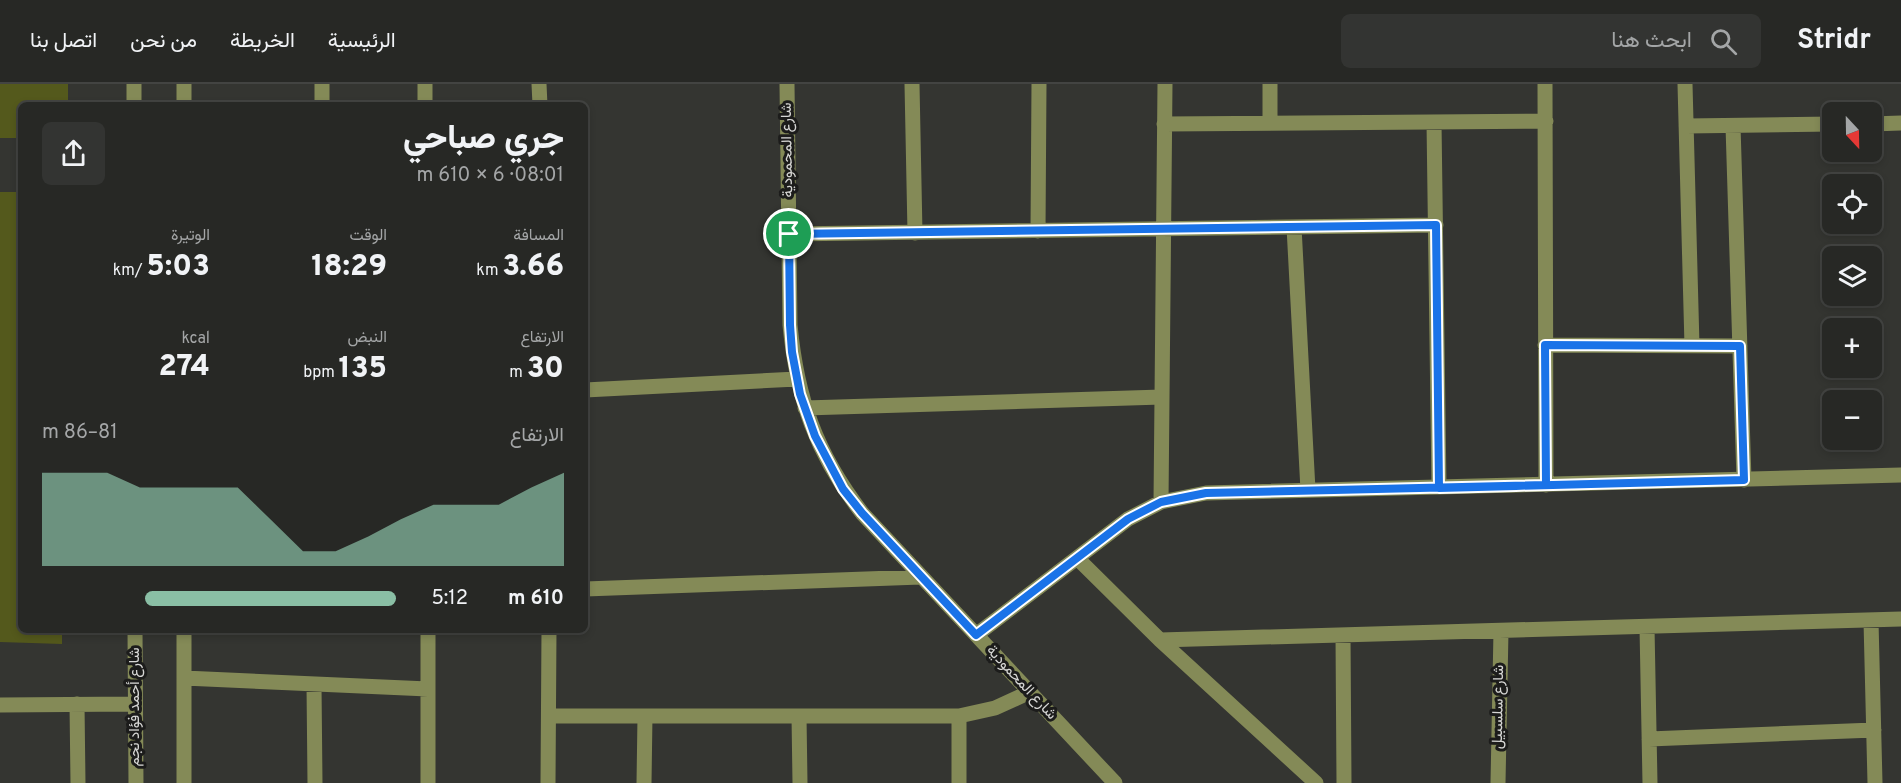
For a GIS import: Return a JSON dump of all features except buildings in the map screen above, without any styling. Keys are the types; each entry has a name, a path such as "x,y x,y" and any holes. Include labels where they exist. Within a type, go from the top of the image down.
{"street":[{"path":"134,84 134,102"},
{"path":"184,84 184,102"},
{"path":"322,84 322,102"},
{"path":"425,84 425,102"},
{"path":"540,84 540,102"},
{"name":"شارع المحمودية","path":"787,84 790,325 797,379 815,436 843,489 862,513 1115,783"},
{"path":"912,84 915,233"},
{"path":"1038,231 1039,84"},
{"path":"1161,502 1165,84"},
{"path":"1270,84 1270,123"},
{"path":"1545,84 1546,485"},
{"path":"1685,84 1692,346"},
{"path":"1434,122 1439,488"},
{"path":"1164,124 1546,122"},
{"path":"1882,124 1901,123"},
{"path":"1686,126 1822,124"},
{"path":"1733,126 1744,480"},
{"path":"789,234 1436,225"},
{"path":"1294,227 1308,490"},
{"path":"1545,345 1740,346"},
{"path":"588,390 797,379"},
{"path":"805,408 1162,397"},
{"path":"976,635 1128,519 1161,502 1206,493 1901,475"},
{"path":"1077,558 1160,640 1317,783"},
{"path":"588,589 921,577"},
{"path":"1160,640 1901,619"},
{"path":"1871,621 1875,783"},
{"path":"1647,627 1650,783"},
{"name":"شارع سلسبيل","path":"1497,783 1501,631"},
{"name":"شارع أحمد فؤاد نجم","path":"135,633 136,783"},
{"path":"184,633 184,783"},
{"path":"428,633 428,783"},
{"path":"548,783 549,633"},
{"path":"1343,636 1344,783"},
{"path":"184,678 428,689"},
{"path":"314,685 315,783"},
{"path":"549,716 959,716 995,708 1030,692"},
{"path":"77,704 78,783"},
{"path":"0,705 135,704"},
{"path":"644,783 645,716"},
{"path":"799,716 800,783"},
{"path":"959,716 959,783"},
{"path":"1649,739 1874,730"}],"green space":[{"path":"0,84 68,84 68,102 18,102 18,138 0,138"},
{"path":"0,192 18,192 18,633 62,633 62,644 0,642"}],"route":[{"path":"789,234 792,352 800,394 815,436 843,489 862,513 976,635 1128,519 1161,502 1206,493 1439,488 1546,485 1545,345 1740,346 1744,480 1439,488 1436,225 789,234"}]}
